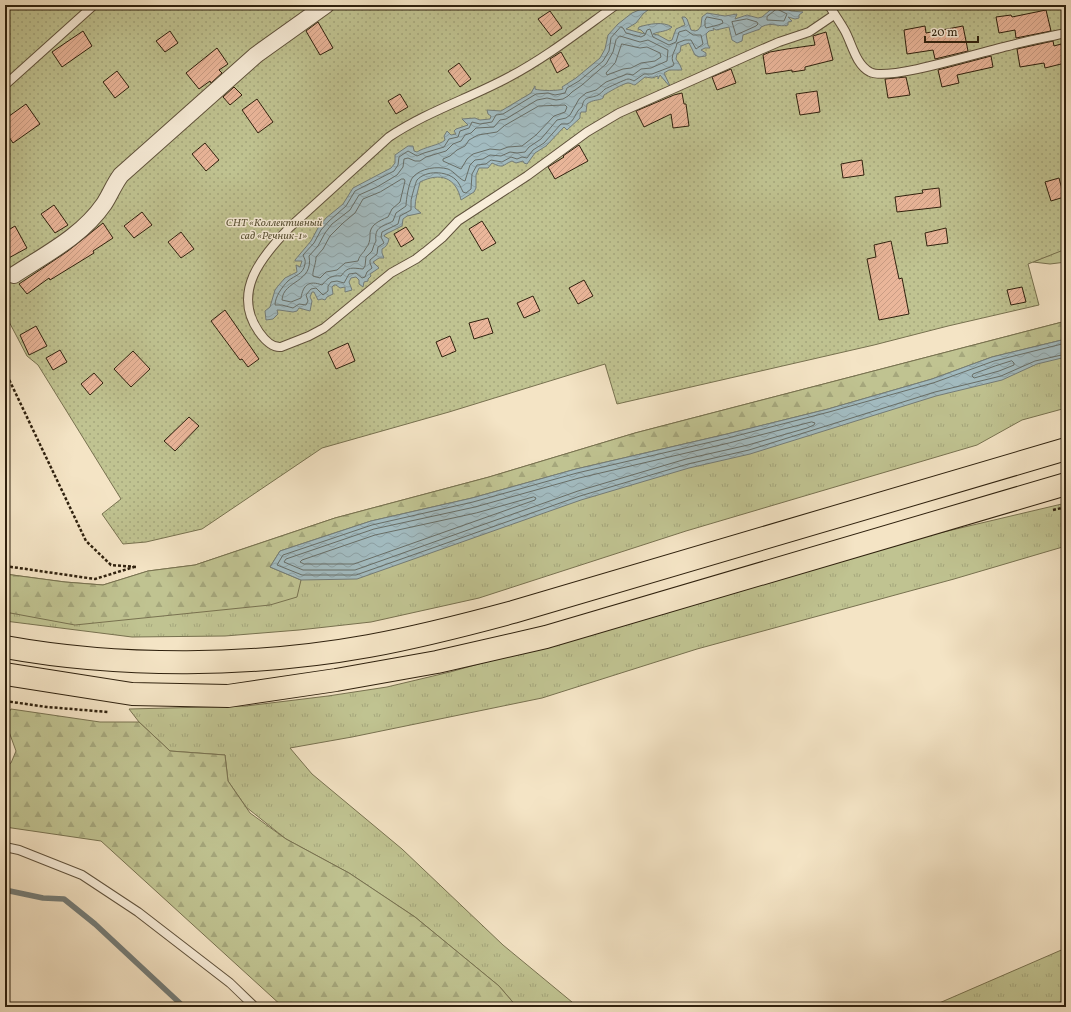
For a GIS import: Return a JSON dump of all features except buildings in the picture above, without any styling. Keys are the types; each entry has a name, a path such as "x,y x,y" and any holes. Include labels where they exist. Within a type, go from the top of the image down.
{"main road":[{"path":"5,646 92,658 174,662 233,661 297,656 368,646 440,631 513,612 1066,449"},
{"path":"5,674 132,694 228,696 336,680 437,662 546,637 1066,484"}],"street":[{"path":"14,275 74,236 104,204 111,189 121,175 256,55 326,5"}],"lane":[{"path":"5,85 94,5"},
{"path":"616,5 570,38 510,76 482,91 404,127 389,137 290,227 275,243 257,269 252,278 248,295 248,304 252,320 266,341 277,347 281,347 309,336 324,328 391,274 426,252 442,238 458,220 527,176 599,124 632,107 779,42 809,32 834,15"},
{"path":"829,5 861,63 871,73 878,74 890,74 926,67 1013,44 1066,33"},
{"path":"5,847 19,850 82,875 138,912 230,983 255,1007"}],"path":[{"path":"5,372 86,541 111,565 136,567 95,579 5,566"}],"green space":[{"name":"СНТ «Коллективный сад «Речник-1»","path":"5,5 1066,5 1066,249 1028,264 1039,305 874,345 617,404 605,364 449,412 322,448 202,529 146,542 123,544 102,514 121,499 38,365 27,356 5,314"},
{"path":"1066,248 1066,262 1050,264 1033,262"},
{"path":"1066,321 1066,408 1022,420 977,445 686,531 479,598 371,622 225,636 132,637 5,621 5,574 65,582 103,585 148,571 195,565 335,518 489,477 635,433"},
{"path":"1066,321 1066,339 992,357 932,379 828,409 576,469 472,498 371,521 280,551 270,567 301,580 297,597 270,605 75,625 5,612 5,574 65,582 103,585 148,571 195,565 335,518 489,477 635,433"},
{"path":"1066,503 1066,546 954,579 697,649 542,698 352,737 290,748 312,774 402,849 503,945 578,1007 517,1007 499,986 415,917 349,873 286,839 246,807 228,781 225,755 170,751 139,722 129,709 246,706 387,687 450,672 600,630 880,547"},
{"path":"11,709 100,722 139,722 170,751 225,755 228,781 250,813 286,839 349,873 415,917 499,986 517,1007 283,1007 101,841 5,827 5,766 11,763 16,751 5,718"},
{"path":"1066,948 1066,1000 1044,1007 930,1007"}],"water":[{"path":"654,5 643,14 636,23 626,29 645,34 638,29 639,27 651,24 668,25 672,27 668,30 653,34 669,41 672,40 676,29 685,25 682,17 687,19 691,30 695,31 701,26 702,17 707,13 725,16 737,14 735,19 747,15 758,18 762,17 776,5 780,5 782,8 791,11 803,12 799,15 799,18 795,19 788,17 792,21 788,22 788,25 765,25 760,29 743,35 742,41 737,43 732,40 729,27 716,30 713,28 714,30 709,31 706,34 710,48 701,50 706,53 706,56 699,57 695,55 689,43 681,46 680,52 677,54 676,59 682,70 669,70 664,73 671,88 660,75 658,79 658,76 652,78 645,77 635,85 628,83 604,95 601,99 591,101 587,104 586,112 581,112 580,118 567,130 564,127 546,146 535,153 527,164 523,161 516,163 512,161 503,166 492,163 488,168 479,168 476,175 476,188 474,192 461,200 459,192 455,186 446,179 434,177 420,182 415,208 421,213 407,216 403,219 402,226 384,236 389,239 387,245 382,249 384,258 379,258 373,262 379,268 370,274 371,276 368,281 364,282 363,287 359,284 359,280 356,277 351,278 349,282 352,290 345,292 345,287 340,288 334,285 332,287 333,294 325,300 318,300 314,292 312,292 310,297 312,301 310,311 299,308 297,311 293,312 277,310 278,314 273,319 266,320 265,311 270,307 275,290 285,278 297,272 296,265 300,267 302,261 295,260 311,241 318,228 326,218 343,204 353,188 391,168 395,163 395,155 408,146 413,146 414,151 417,152 443,142 447,131 451,135 456,134 454,131 456,129 468,125 462,119 490,119 491,116 488,114 487,110 501,111 531,93 535,86 535,89 541,90 563,89 562,87 576,78 600,58 605,49 608,35 618,24 632,13"},
{"path":"1066,339 1066,357 1037,364 1002,380 936,396 750,454 689,468 581,500 357,579 301,580 270,567 280,551 371,521 472,498 576,469 828,409 932,379 992,357"}],"waterway":[{"path":"5,890 43,898 64,899 95,924 184,1007"}]}
